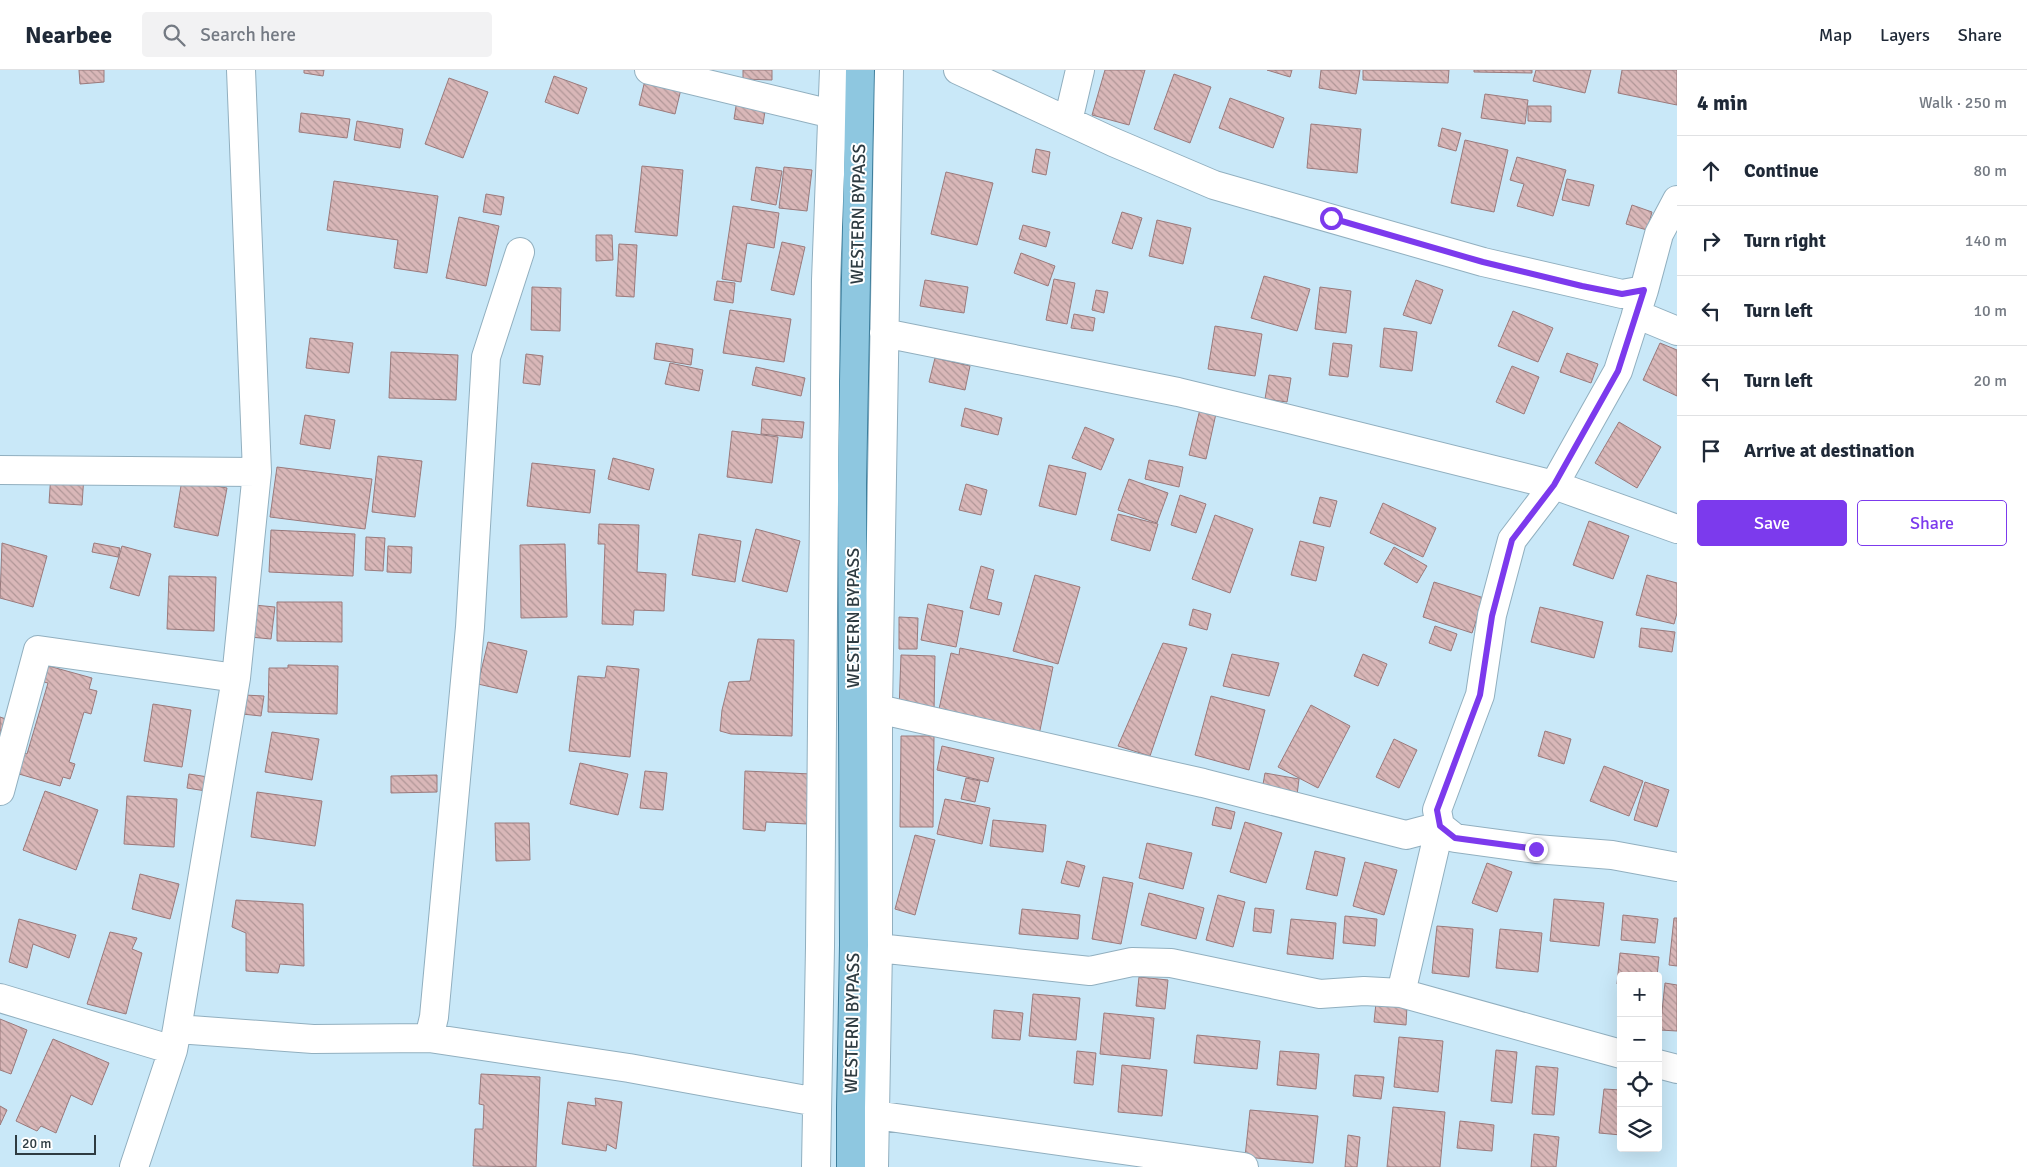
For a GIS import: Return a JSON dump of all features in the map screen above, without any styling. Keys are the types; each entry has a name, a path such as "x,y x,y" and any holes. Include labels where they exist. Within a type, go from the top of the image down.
{"main road":[{"name":"WESTERN BYPASS","path":"852,1167 851,1108 854,945 852,485 860,70"}],"street":[{"path":"134,1167 175,1039 236,678 257,472 241,70"},
{"path":"649,70 832,114"},
{"path":"816,1167 820,947 826,280 834,70"},
{"path":"874,1167 878,948 878,709 889,70"},
{"path":"958,70 1214,185 1483,262 1622,294 1640,302 1677,331"},
{"path":"1068,121 1080,70"},
{"path":"1401,993 1440,826 1437,810 1480,695 1492,616 1512,540 1554,485 1618,371 1659,234 1677,200"},
{"path":"429,1038 434,1017 470,627 486,357 520,252"},
{"path":"884,333 1178,392 1554,485 1677,529"},
{"path":"0,470 257,472"},
{"path":"0,790 38,650 236,678"},
{"path":"878,709 1203,783 1406,835 1440,826"},
{"path":"1440,826 1455,838 1536,849 1612,855 1677,868"},
{"path":"878,948 1090,971 1132,962 1171,962 1320,994 1364,991 1401,993 1617,1053"},
{"path":"0,998 175,1039 429,1038 629,1068 817,1102"},
{"path":"1662,1065 1677,1069"},
{"path":"875,1116 1244,1167"}],"building":[{"path":"79,70 104,70 104,82 80,84"},
{"path":"304,70 324,70 323,76 304,73"},
{"path":"743,70 772,70 772,80 743,79"},
{"path":"1105,70 1145,70 1129,125 1092,115"},
{"path":"1267,70 1292,70 1290,77"},
{"path":"1321,70 1360,70 1356,94 1319,88"},
{"path":"1363,70 1449,70 1448,83 1363,80"},
{"path":"1474,70 1532,70 1532,73 1474,72"},
{"path":"1536,70 1591,70 1585,93 1533,81"},
{"path":"1622,70 1677,70 1677,105 1618,93"},
{"path":"1174,74 1211,87 1190,143 1154,129"},
{"path":"554,76 587,88 578,114 545,102"},
{"path":"646,76 682,85 675,114 639,105"},
{"path":"449,78 488,92 463,158 425,144"},
{"path":"1485,94 1528,100 1525,124 1481,118"},
{"path":"1230,98 1284,118 1273,148 1219,128"},
{"path":"737,100 766,105 763,124 734,119"},
{"path":"1528,106 1551,106 1551,122 1528,121"},
{"path":"301,113 350,119 347,138 299,132"},
{"path":"357,121 403,129 400,148 354,140"},
{"path":"1311,124 1361,129 1357,173 1307,168"},
{"path":"1442,128 1461,133 1456,151 1438,146"},
{"path":"1465,140 1508,150 1494,212 1451,203"},
{"path":"1036,149 1050,152 1046,175 1032,172"},
{"path":"1517,157 1566,170 1553,216 1517,206 1524,184 1510,180"},
{"path":"642,166 683,170 677,236 635,232"},
{"path":"756,167 782,171 776,205 751,200"},
{"path":"784,167 812,170 807,211 779,208"},
{"path":"946,172 993,183 977,245 931,234"},
{"path":"1567,179 1594,185 1589,206 1562,200"},
{"path":"334,181 438,196 427,273 394,268 398,240 327,230"},
{"path":"486,194 504,197 501,215 483,212"},
{"path":"1632,205 1652,212 1647,230 1626,224"},
{"path":"733,206 779,213 774,248 747,243 741,282 722,279"},
{"path":"1122,212 1142,218 1132,249 1112,243"},
{"path":"459,217 499,226 486,286 446,278"},
{"path":"1157,220 1191,228 1183,264 1149,256"},
{"path":"1023,225 1050,232 1046,247 1019,239"},
{"path":"596,235 612,235 613,260 596,261"},
{"path":"782,242 805,247 794,295 771,290"},
{"path":"619,244 637,245 634,297 616,296"},
{"path":"1021,253 1055,266 1048,286 1014,273"},
{"path":"1264,276 1310,289 1297,331 1251,318"},
{"path":"1054,279 1075,283 1067,324 1046,320"},
{"path":"925,280 968,287 964,313 920,306"},
{"path":"1416,280 1443,290 1431,324 1403,315"},
{"path":"717,281 735,283 733,303 714,300"},
{"path":"532,287 561,288 560,331 531,330"},
{"path":"1320,287 1351,291 1346,333 1315,329"},
{"path":"1096,290 1108,292 1104,313 1092,310"},
{"path":"730,310 791,319 784,362 723,353"},
{"path":"1513,311 1553,328 1538,362 1498,346"},
{"path":"1074,314 1095,318 1093,331 1071,328"},
{"path":"1215,326 1262,334 1255,376 1208,369"},
{"path":"1384,328 1417,332 1412,371 1380,367"},
{"path":"310,338 353,343 349,373 306,368"},
{"path":"656,343 693,349 691,365 654,359"},
{"path":"1333,343 1352,345 1348,377 1329,375"},
{"path":"1660,343 1677,350 1677,396 1643,380"},
{"path":"391,352 458,355 456,400 389,398"},
{"path":"1567,353 1598,364 1591,383 1560,372"},
{"path":"526,354 543,356 540,385 523,383"},
{"path":"935,358 970,366 965,390 929,382"},
{"path":"670,363 703,370 699,391 665,384"},
{"path":"1512,366 1539,377 1524,414 1496,402"},
{"path":"756,367 805,378 801,396 752,385"},
{"path":"1269,375 1291,378 1287,402 1265,399"},
{"path":"1201,405 1217,409 1206,459 1189,455"},
{"path":"965,408 1002,418 998,435 961,426"},
{"path":"305,415 335,420 330,449 300,444"},
{"path":"762,419 804,422 802,438 761,434"},
{"path":"1619,422 1661,447 1637,488 1595,463"},
{"path":"1085,427 1114,439 1101,470 1072,458"},
{"path":"732,431 778,437 772,483 727,477"},
{"path":"378,456 422,461 415,517 372,512"},
{"path":"613,458 654,469 649,490 608,479"},
{"path":"1149,460 1183,467 1179,487 1145,479"},
{"path":"532,463 595,470 590,513 527,506"},
{"path":"1049,465 1086,473 1076,515 1039,506"},
{"path":"277,467 372,479 365,529 270,517"},
{"path":"51,473 84,475 82,505 49,503"},
{"path":"1129,479 1168,493 1157,523 1118,510"},
{"path":"182,480 227,488 218,536 174,527"},
{"path":"966,484 987,490 981,515 959,510"},
{"path":"1180,495 1206,504 1196,533 1171,525"},
{"path":"1320,497 1337,501 1330,527 1313,523"},
{"path":"1383,503 1436,528 1423,557 1370,533"},
{"path":"1118,514 1158,524 1150,551 1111,540"},
{"path":"1215,515 1253,529 1230,593 1192,579"},
{"path":"1589,521 1629,536 1613,579 1573,565"},
{"path":"599,524 639,525 637,572 666,574 664,611 634,610 633,625 602,624 605,544 598,544"},
{"path":"756,529 800,541 787,592 742,581"},
{"path":"271,530 355,534 353,576 269,572"},
{"path":"699,534 741,541 735,582 692,575"},
{"path":"366,537 385,538 383,571 365,570"},
{"path":"1300,541 1324,547 1316,581 1291,575"},
{"path":"2,543 47,556 33,607 0,598"},
{"path":"94,543 120,548 118,557 92,552"},
{"path":"565,544 567,617 521,618 520,545"},
{"path":"122,546 151,554 139,596 110,588"},
{"path":"388,546 412,547 411,573 387,572"},
{"path":"1394,547 1427,566 1417,583 1384,564"},
{"path":"981,566 994,570 987,599 1002,603 999,615 970,608"},
{"path":"1035,575 1080,587 1058,664 1013,651"},
{"path":"1647,575 1677,583 1677,613 1674,624 1636,615"},
{"path":"169,576 216,577 214,631 167,629"},
{"path":"1434,582 1484,598 1472,633 1423,617"},
{"path":"277,602 342,602 342,642 277,641"},
{"path":"928,604 963,611 956,647 921,640"},
{"path":"254,605 275,607 271,639 250,637"},
{"path":"1540,607 1603,622 1594,658 1531,642"},
{"path":"1193,609 1211,614 1207,630 1189,625"},
{"path":"899,617 918,618 917,649 899,649"},
{"path":"1435,626 1457,634 1451,651 1429,643"},
{"path":"1641,628 1675,632 1672,652 1639,647"},
{"path":"758,639 794,640 792,736 731,734 720,731 722,710 729,682 750,681"},
{"path":"488,642 527,651 517,693 478,684"},
{"path":"1163,643 1187,648 1150,756 1118,746"},
{"path":"960,648 1053,667 1039,735 938,714 951,653 959,655"},
{"path":"1232,654 1279,663 1269,696 1223,686"},
{"path":"1363,654 1387,664 1378,686 1354,676"},
{"path":"901,655 935,656 934,712 899,711"},
{"path":"45,665 92,678 89,689 97,691 91,714 84,712 69,762 75,764 70,779 63,777 60,786 19,774 18,751 27,754 48,683 40,681"},
{"path":"288,665 338,666 337,714 268,712 269,668 288,668"},
{"path":"607,666 639,669 630,757 569,751 578,676 605,678"},
{"path":"244,695 264,696 261,716 242,714"},
{"path":"1211,696 1265,710 1249,770 1195,755"},
{"path":"153,704 191,710 182,767 144,761"},
{"path":"1311,705 1350,726 1318,788 1278,767"},
{"path":"0,717 9,720 0,748"},
{"path":"1545,731 1571,739 1564,764 1538,756"},
{"path":"272,732 319,739 312,780 265,772"},
{"path":"901,736 934,736 933,827 900,827"},
{"path":"1394,739 1417,750 1399,788 1376,777"},
{"path":"942,746 994,758 988,782 937,770"},
{"path":"580,763 628,774 618,815 570,804"},
{"path":"1604,766 1643,781 1629,816 1590,801"},
{"path":"645,771 667,773 663,810 640,808"},
{"path":"745,771 811,774 808,824 766,822 765,831 743,829"},
{"path":"1265,773 1299,779 1297,795 1262,790"},
{"path":"189,774 208,777 206,791 187,788"},
{"path":"437,775 437,792 391,793 391,776"},
{"path":"966,778 980,781 975,802 961,799"},
{"path":"1645,782 1669,790 1657,827 1634,820"},
{"path":"45,791 98,810 76,870 23,850"},
{"path":"257,792 322,801 315,846 251,837"},
{"path":"127,796 177,799 174,847 124,844"},
{"path":"945,799 990,808 982,844 937,834"},
{"path":"1216,807 1235,812 1231,829 1212,825"},
{"path":"993,820 1046,825 1043,852 990,846"},
{"path":"1245,822 1282,833 1266,883 1230,872"},
{"path":"495,823 529,823 530,860 496,861"},
{"path":"915,835 935,840 915,915 895,909"},
{"path":"1147,843 1192,853 1183,889 1139,878"},
{"path":"1315,851 1345,858 1337,896 1306,889"},
{"path":"1067,861 1085,866 1079,887 1061,883"},
{"path":"1365,862 1397,870 1384,915 1353,906"},
{"path":"1487,863 1512,872 1497,912 1472,903"},
{"path":"140,874 179,884 170,919 132,909"},
{"path":"1103,877 1133,883 1121,944 1092,939"},
{"path":"1149,893 1204,908 1196,939 1141,925"},
{"path":"1218,895 1245,902 1233,947 1206,940"},
{"path":"1554,899 1604,903 1599,946 1550,941"},
{"path":"236,900 303,904 304,966 280,964 278,973 246,971 246,933 232,927"},
{"path":"1255,908 1274,910 1271,933 1253,931"},
{"path":"1022,909 1080,915 1078,939 1019,934"},
{"path":"1623,915 1658,919 1655,943 1621,940"},
{"path":"1345,916 1377,919 1375,946 1343,943"},
{"path":"1674,918 1677,918 1677,966 1669,965"},
{"path":"19,919 76,935 69,958 33,944 27,968 9,962"},
{"path":"1291,919 1336,923 1333,959 1287,954"},
{"path":"1437,926 1473,929 1469,977 1432,973"},
{"path":"1500,929 1542,933 1538,972 1496,968"},
{"path":"110,932 137,938 132,949 142,953 126,1014 87,1004"},
{"path":"1620,953 1659,957 1657,972 1618,972"},
{"path":"1139,977 1168,980 1165,1009 1136,1006"},
{"path":"1665,983 1677,985 1677,1031 1662,1030"},
{"path":"1033,994 1080,998 1076,1040 1029,1036"},
{"path":"1376,1003 1407,1006 1406,1025 1374,1022"},
{"path":"994,1010 1023,1013 1020,1040 992,1038"},
{"path":"1104,1013 1154,1018 1150,1059 1100,1054"},
{"path":"0,1019 27,1030 11,1074 0,1070"},
{"path":"1197,1035 1260,1041 1257,1069 1194,1063"},
{"path":"1399,1037 1443,1041 1438,1092 1394,1087"},
{"path":"53,1039 109,1063 92,1105 71,1095 56,1133 41,1126 37,1131 16,1121"},
{"path":"1496,1050 1517,1052 1512,1103 1491,1101"},
{"path":"1077,1051 1096,1053 1093,1085 1074,1083"},
{"path":"1280,1051 1319,1054 1316,1089 1277,1085"},
{"path":"1122,1065 1167,1070 1162,1116 1118,1112"},
{"path":"1536,1066 1558,1068 1554,1115 1532,1114"},
{"path":"481,1074 540,1077 536,1167 473,1166 475,1129 483,1129 484,1105 479,1104"},
{"path":"1355,1075 1384,1077 1381,1099 1353,1096"},
{"path":"1604,1089 1617,1090 1617,1135 1599,1133"},
{"path":"595,1098 622,1102 616,1149 607,1144 606,1151 562,1144 568,1102 596,1106"},
{"path":"0,1106 7,1110 0,1125"},
{"path":"1393,1107 1445,1112 1440,1167 1387,1167"},
{"path":"1250,1110 1318,1116 1313,1163 1245,1157"},
{"path":"1460,1121 1494,1125 1492,1151 1457,1148"},
{"path":"1534,1134 1559,1137 1556,1167 1531,1167"},
{"path":"1348,1135 1360,1137 1357,1167 1345,1167"}],"route":[{"path":"1331,218 1483,262 1582,286 1622,294 1644,290 1618,371 1554,485 1512,540 1492,616 1480,695 1437,810 1440,826 1455,838 1536,849"}]}
